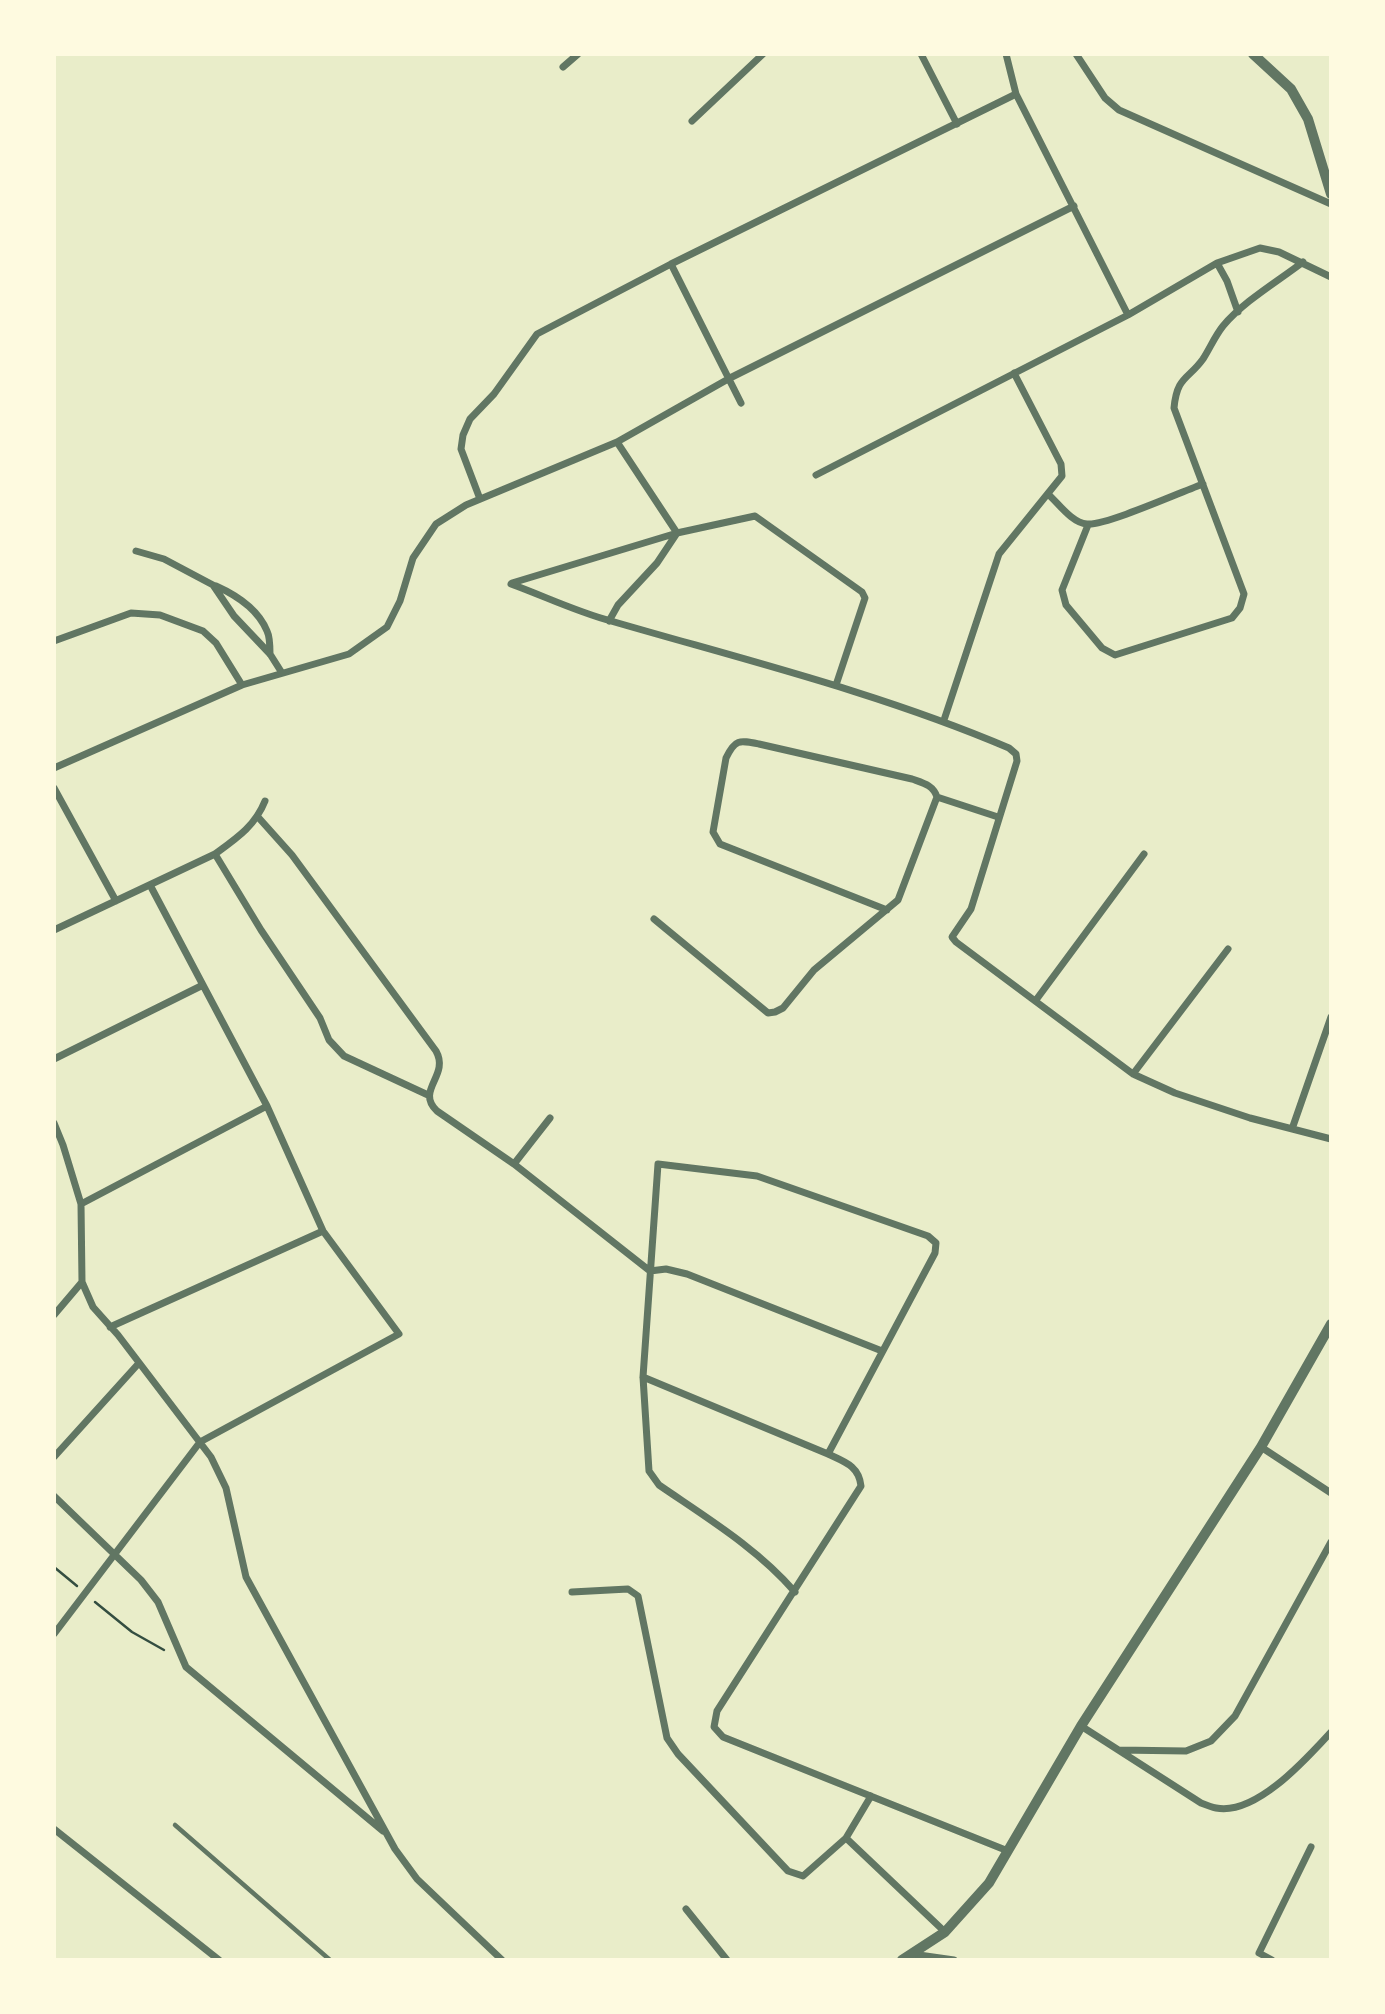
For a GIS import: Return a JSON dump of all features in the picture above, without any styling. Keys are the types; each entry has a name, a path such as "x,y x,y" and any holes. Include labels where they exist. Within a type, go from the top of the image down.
{"street":[{"path":"563,67 578,54"},
{"path":"692,121 763,54"},
{"path":"921,54 957,124"},
{"path":"1006,54 1016,93 1128,315"},
{"path":"1076,54 1105,98 1119,110 1331,204"},
{"path":"1253,54 1291,89 1308,119 1331,194"},
{"path":"480,499 461,449 463,435 470,419 494,394 537,334 671,264 1016,93"},
{"path":"54,768 242,685 349,654 387,627 400,601 413,558 436,524 466,505 617,442 730,378 1074,206"},
{"path":"816,475 1128,315 1216,263 1260,248 1279,252 1331,277"},
{"path":"1088,525 1062,590 1066,605 1102,648 1115,655 1232,618 1240,608 1244,594 1174,408 1175,393 1181,381 1202,360 1222,327 1303,262"},
{"path":"1216,263 1227,281 1238,312"},
{"path":"671,264 741,403"},
{"path":"944,720 999,554 1062,476 1060,464 1014,373"},
{"path":"617,442 677,533"},
{"path":"1048,494 1077,521 1088,525 1106,521 1203,484"},
{"path":"836,685 863,604 862,592 755,516 677,533 511,583 609,621 836,685 944,720 1009,748 1016,754 1017,761 971,909 952,936 956,942 1133,1074 1175,1093 1250,1118 1331,1139"},
{"path":"609,621 618,606 657,563 677,533"},
{"path":"136,551 163,559 234,595 254,611 268,632 270,654"},
{"path":"213,585 234,616 270,654 282,673"},
{"path":"54,641 131,613 160,615 203,631 216,643 242,685"},
{"path":"887,911 729,848 715,838 713,832 726,758 736,742 759,744 912,779 929,786 937,797 999,817"},
{"path":"54,788 116,901"},
{"path":"653,919 768,1013 775,1012 783,1007 814,970 898,900 937,797"},
{"path":"54,930 215,854 236,839 258,817 265,801"},
{"path":"258,817 292,855 436,1051 441,1060 428,1095 430,1104 437,1111 514,1164 650,1271 666,1269 687,1274 882,1351"},
{"path":"215,854 261,930 320,1018 329,1040 344,1056 428,1095"},
{"path":"1036,1000 1144,854"},
{"path":"54,1634 200,1442 399,1334 323,1231 267,1106 150,885"},
{"path":"1133,1074 1228,949"},
{"path":"54,1059 203,985"},
{"path":"1292,1129 1331,1017"},
{"path":"80,1204 267,1106"},
{"path":"514,1164 550,1118"},
{"path":"54,1123 80,1204 82,1282 93,1307 211,1457 226,1488 246,1577 387,1833 417,1879 502,1960"},
{"path":"794,1592 778,1572 750,1548 659,1485 649,1471 643,1377 658,1164 757,1175 928,1236 936,1242 935,1253 828,1454"},
{"path":"110,1327 323,1231"},
{"path":"54,1315 82,1282"},
{"path":"907,1957 944,1932 989,1882 1081,1726 1261,1447 1331,1324"},
{"path":"54,1457 139,1363"},
{"path":"643,1377 828,1454 853,1466 860,1475 861,1486 717,1711 714,1727 723,1737 1008,1850"},
{"path":"1261,1447 1331,1493"},
{"path":"54,1496 141,1580 158,1602 186,1667 387,1833"},
{"path":"1119,1750 1186,1751 1211,1741 1235,1716 1331,1542"},
{"path":"572,1592 628,1589 638,1596 667,1738 678,1754 788,1871 803,1876 846,1838 871,1796"},
{"path":"1081,1726 1201,1803 1218,1809 1239,1807 1270,1790 1308,1757 1331,1731"},
{"path":"54,1829 219,1960"},
{"path":"846,1838 944,1932"},
{"path":"1272,1960 1259,1953 1311,1847"},
{"path":"686,1909 727,1960"},
{"path":"907,1957 954,1960"}],"lane":[{"path":"176,1825 330,1960"}],"path":[{"path":"54,1567 131,1632 153,1642 186,1667"}]}
